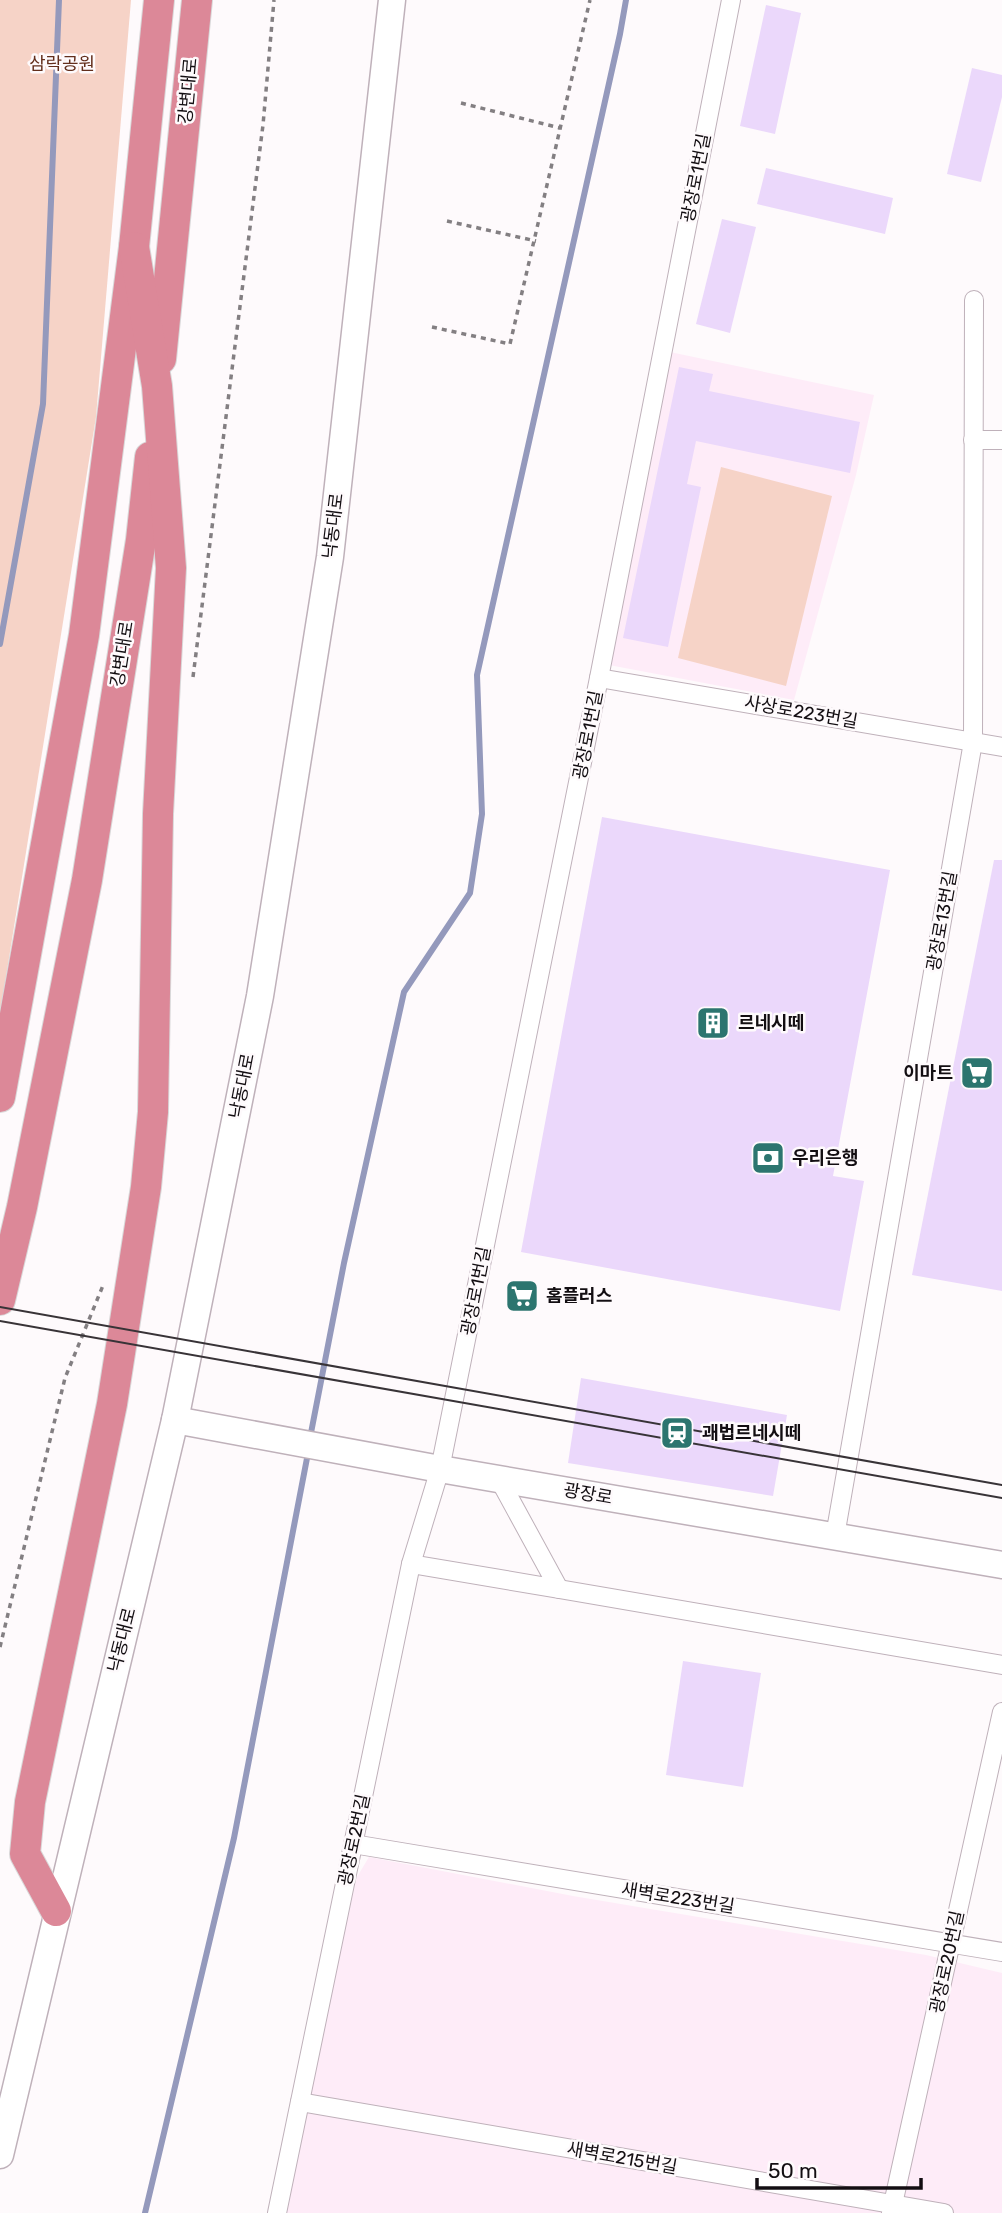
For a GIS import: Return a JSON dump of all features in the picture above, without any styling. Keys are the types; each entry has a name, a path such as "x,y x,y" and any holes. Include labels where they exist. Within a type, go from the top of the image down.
{"highway":[{"path":"0,1097 84,635 134,247 159,0"},
{"name":"강변대로","path":"0,1300 51,1068 87,880 141,540 157,386 166,329 197,0"},
{"path":"56,1911 25,1854 30,1802 112,1404 146,1187 153,1111 158,814 171,568 157,386 134,247"}],"main road":[{"name":"낙동대로","path":"0,2155 175,1420 260,996 330,557 392,0"},
{"name":"광장로","path":"175,1420 428,1467 1002,1565"}],"street":[{"name":"광장로1번길","path":"428,1467 599,678 731,0"},
{"name":"광장로13번길","path":"835,1536 973,742 974,300"},
{"path":"973,440 1002,440"},
{"name":"사상로223번길","path":"599,678 1002,747"},
{"name":"광장로2번길","path":"277,2213 411,1564 428,1467"},
{"path":"499,1479 559,1589"},
{"path":"411,1564 1002,1665"},
{"name":"광장로20번길","path":"892,2209 1002,1712"},
{"name":"새벽로223번길","path":"353,1844 1002,1952"},
{"name":"새벽로215번길","path":"300,2102 892,2209 944,2213"}],"path":[{"path":"432,327 510,344 590,0"},
{"path":"461,103 560,128"},
{"path":"447,221 536,241"}],"shaded area":[{"path":"670,352 874,395 856,475 794,700 593,662"},
{"path":"369,1857 573,1896 926,1955 1002,1973 1002,2213 285,2213 310,2082 357,1877"}],"green space":[{"name":"삼락공원","path":"0,0 131,0 96,417 0,1014"},
{"path":"721,467 832,496 786,686 678,658"}],"building":[{"path":"766,5 801,13 775,134 740,126"},
{"path":"972,68 1002,75 1002,97 981,182 947,174"},
{"path":"766,168 893,198 885,234 757,204"},
{"path":"722,219 756,227 730,333 696,324"},
{"path":"679,367 713,374 709,391 860,422 850,473 696,441 687,484 701,487 668,647 623,638"},
{"name":"르네시떼","path":"602,817 890,870 833,1176 864,1181 840,1311 521,1252"},
{"name":"이마트","path":"994,860 1002,860 1002,1291 912,1275"},
{"path":"581,1378 787,1415 773,1496 568,1463"},
{"path":"683,1661 761,1673 743,1787 666,1775"}],"waterway":[{"path":"0,644 43,404 59,0"},
{"path":"310,1438 344,1263 404,992 470,893 482,814 477,675 626,0"},
{"path":"145,2213 234,1838 308,1453"}],"tram line":[{"path":"0,1307 1002,1485"},
{"path":"0,1321 1002,1498"}],"place":[{"name":"르네시떼","path":"713,1023"},
{"name":"이마트","path":"977,1073"},
{"name":"우리은행","path":"768,1158"},
{"name":"홈플러스","path":"522,1296"},
{"name":"괘법르네시떼","path":"677,1433"}]}
